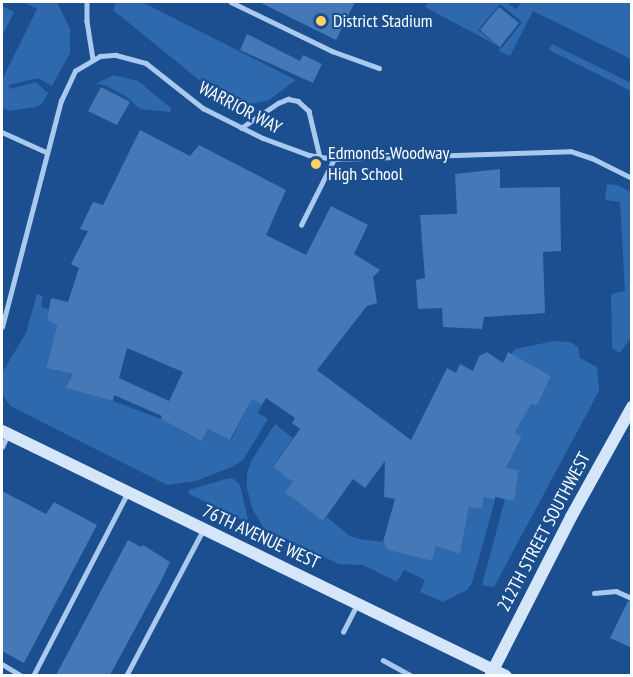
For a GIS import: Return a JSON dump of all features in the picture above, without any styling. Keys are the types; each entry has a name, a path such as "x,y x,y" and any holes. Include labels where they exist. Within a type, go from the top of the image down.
{"street":[{"name":"212TH STREET SOUTHWEST","path":"492,672 571,517 632,407"},
{"name":"76TH AVENUE WEST","path":"5,433 127,494 358,603 492,672 506,675"}],"lane":[{"path":"2,327 46,152 67,85 75,71 93,60 87,21 87,2"},
{"path":"231,2 332,51 379,68"},
{"name":"WARRIOR WAY","path":"93,60 116,55 146,63 203,108 279,145 320,157 334,159 570,151 592,158 632,178"},
{"path":"241,128 278,103 288,99 298,101 309,111 320,157"},
{"path":"2,132 46,152"},
{"path":"301,225 334,159"},
{"path":"2,447 5,433"},
{"path":"33,675 127,494"},
{"path":"126,675 203,530"},
{"path":"594,593 616,591 632,598"},
{"path":"343,632 358,603"},
{"path":"383,660 412,675"},
{"path":"2,664 22,675"}],"shaded area":[{"path":"23,2 57,2 70,29 70,53 52,86 38,78 9,85 10,89 36,82 48,93 42,104 36,107 9,111 2,107 2,80 37,9"},
{"path":"116,2 142,2 296,80 269,100 247,105 227,98 199,80 113,10"},
{"path":"428,2 511,2 509,5 517,9 521,2 631,2 631,59 533,11 510,56 499,51 500,47 425,7","holes":["500,4 522,22 502,48 478,30"]},
{"path":"2,6 14,12 2,36"},
{"path":"552,44 631,83 631,91 549,50"},
{"path":"114,75 138,81 171,108 170,112 140,109 127,97 105,85 95,84"},
{"path":"607,184 617,185 631,192 631,337 620,353 612,348 611,294 625,291 620,202 605,200"},
{"path":"37,294 43,296 41,307 49,309 47,320 57,325 46,368 71,374 67,388 113,401 161,419 200,441 208,429 231,440 252,399 262,405 258,413 268,419 243,460 232,467 196,481 167,485 10,406 2,393 2,373 26,333"},
{"path":"554,341 570,342 578,347 580,358 597,367 599,391 494,587 482,585 505,499 514,500 519,470 506,468 522,438 515,433 531,404 537,406 551,376 511,354 515,349"},
{"path":"275,424 293,438 273,466 293,482 323,521 327,517 350,536 383,542 388,550 432,561 436,546 460,553 469,507 482,509 484,497 495,500 472,583 467,590 443,602 420,592 425,580 404,570 397,582 363,565 339,564 264,529 252,508 247,488 247,473 252,460"},
{"path":"229,478 234,479 240,485 248,520 245,521 189,494 189,490"}],"building":[{"name":"District Stadium","path":"259,2 355,2 336,40"},
{"path":"499,7 519,23 500,47 480,30"},
{"path":"247,34 300,61 303,55 322,64 313,83 240,50"},
{"path":"101,87 130,102 117,125 88,111"},
{"path":"140,130 190,156 199,145 286,190 266,235 306,255 331,206 368,225 354,254 380,270 373,277 377,303 367,306 317,370 411,440 447,368 456,373 460,364 473,371 479,356 487,352 503,363 508,352 551,376 537,406 531,404 515,433 522,437 506,468 519,470 514,501 484,497 482,509 469,507 460,554 436,546 432,561 388,550 383,542 395,499 384,497 385,461 365,488 353,479 323,521 285,492 293,482 273,467 300,429 292,423 295,418 266,398 262,405 252,399 230,440 208,429 201,441 161,419 162,416 114,395 113,401 66,388 72,374 46,368 57,325 47,320 51,298 68,302 79,268 71,264 88,231 80,229 93,202 103,205","holes":["127,348 183,372 169,401 119,378"]},
{"path":"500,169 500,188 560,187 561,251 543,252 545,313 484,317 482,329 443,327 442,308 418,309 416,280 425,278 420,215 457,214 455,174"},
{"path":"2,491 46,514 54,502 97,525 24,663 2,651"},
{"path":"128,540 141,547 143,545 170,562 162,579 110,675 56,675"},
{"path":"628,601 632,602 632,648 610,638"}],"place":[{"name":"District Stadium","path":"321,21"},
{"name":"Edmonds-Woodway High School","path":"316,164"}]}
